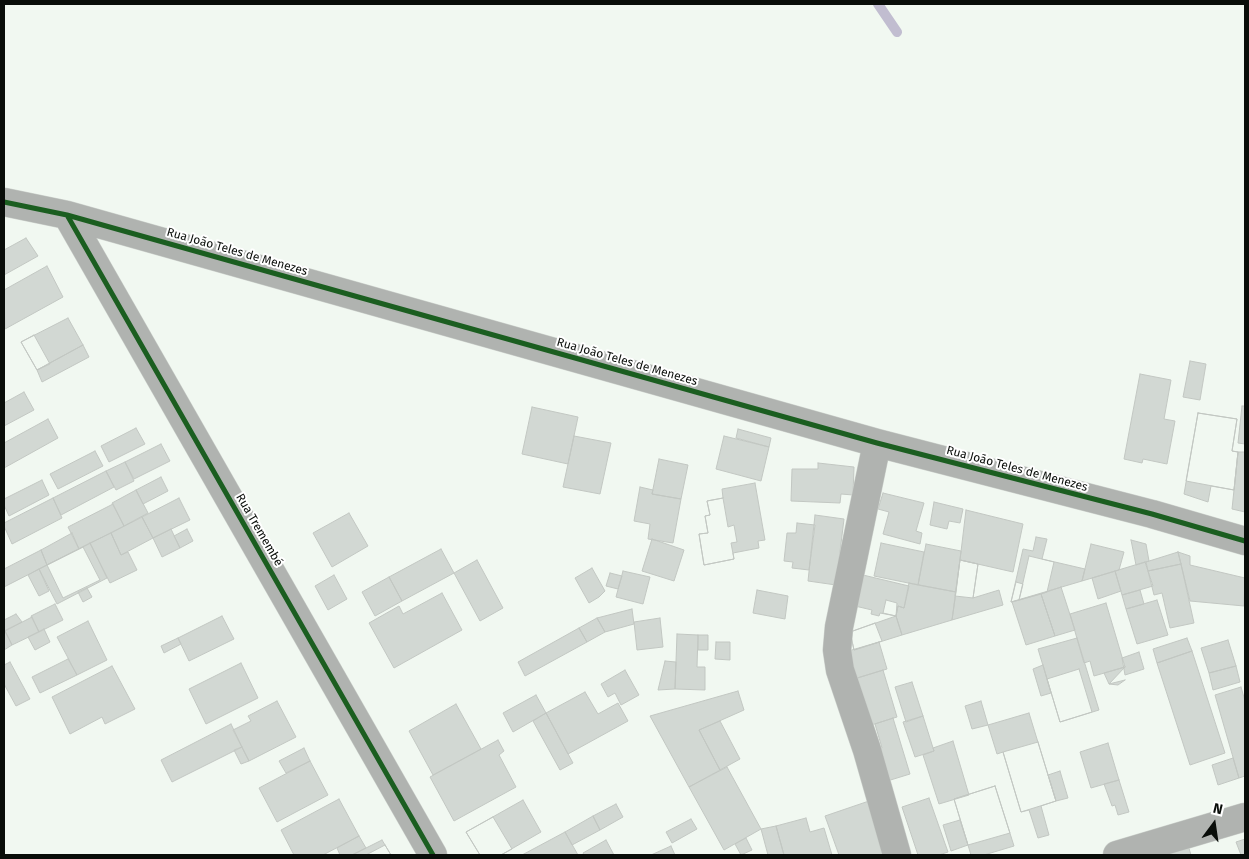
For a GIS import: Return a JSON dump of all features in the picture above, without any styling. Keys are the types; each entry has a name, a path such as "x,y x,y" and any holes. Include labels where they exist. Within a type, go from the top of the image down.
{"street":[{"name":"Rua João Teles de Menezes","path":"4,202 68,215 877,442 1152,514 1245,541"},
{"name":"Rua Tremembé","path":"68,215 433,855"},
{"path":"877,442 839,627 836,650 840,670 867,750 897,855"},
{"path":"1117,855 1245,817"}],"building":[{"path":"26,238 38,256 4,275 4,250"},
{"path":"47,266 63,297 5,329 4,290"},
{"path":"68,318 83,345 37,370 21,342"},
{"path":"34,335 50,364 37,370 21,342"},
{"path":"83,345 89,357 42,382 37,370"},
{"path":"1190,361 1206,364 1200,400 1183,397"},
{"path":"1140,374 1171,380 1164,419 1175,421 1167,464 1143,459 1142,463 1124,459"},
{"path":"24,392 34,410 4,426 4,403"},
{"path":"1242,406 1245,406 1245,444 1238,443"},
{"path":"532,407 578,417 568,464 522,454"},
{"path":"1198,413 1237,419 1232,451 1238,452 1234,490 1211,486 1208,502 1184,494"},
{"path":"1198,413 1237,419 1232,451 1238,452 1234,490 1186,481"},
{"path":"48,419 58,438 4,468 4,443"},
{"path":"136,428 145,444 109,462 101,446"},
{"path":"738,429 771,438 769,447 736,438"},
{"path":"574,436 611,443 600,494 563,487"},
{"path":"724,436 769,447 761,481 716,469"},
{"path":"161,444 170,461 134,479 125,462"},
{"path":"95,451 103,466 58,489 50,474"},
{"path":"1238,452 1245,452 1245,512 1232,509"},
{"path":"659,459 688,465 681,499 652,494"},
{"path":"125,462 134,481 116,490 106,471"},
{"path":"818,463 854,467 853,495 841,494 840,503 791,501 792,469 818,469"},
{"path":"106,471 114,487 61,515 53,498"},
{"path":"161,477 168,491 143,504 136,490"},
{"path":"42,480 49,495 9,516 4,505 4,499"},
{"path":"755,483 765,540 758,541 759,548 733,553 734,559 704,565 699,534 708,533 705,516 710,515 707,501 723,498 722,489"},
{"path":"640,487 653,490 652,494 681,499 673,543 648,539 650,524 634,521"},
{"path":"136,490 148,513 124,526 112,503"},
{"path":"883,493 924,503 916,531 922,533 920,544 883,534 889,512 878,509"},
{"path":"53,498 62,518 12,544 4,523"},
{"path":"179,498 190,520 153,538 142,517"},
{"path":"723,498 728,527 734,525 737,542 731,543 734,559 704,565 699,534 708,533 705,516 710,515 707,501"},
{"path":"934,502 963,509 960,523 949,521 947,529 930,525"},
{"path":"113,504 124,526 79,549 68,527"},
{"path":"966,510 1023,524 1013,572 960,560"},
{"path":"349,513 368,546 332,567 313,533"},
{"path":"815,515 844,519 836,585 808,581"},
{"path":"142,517 153,538 121,555 111,533"},
{"path":"797,523 815,525 809,570 792,568 793,562 784,561 787,533 796,533"},
{"path":"171,529 180,548 162,557 153,538"},
{"path":"187,529 193,541 180,548 174,536"},
{"path":"72,533 79,549 47,565 41,550"},
{"path":"111,533 121,555 128,552 137,570 110,583 90,543"},
{"path":"1036,537 1047,539 1042,559 1085,569 1082,581 1011,602 1023,549 1033,551"},
{"path":"652,539 684,550 674,581 642,571"},
{"path":"1131,540 1146,544 1149,561 1136,565"},
{"path":"90,543 107,578 57,604 39,569"},
{"path":"881,543 924,552 918,585 874,576"},
{"path":"926,544 961,551 956,592 918,585"},
{"path":"1091,544 1124,552 1119,570 1082,581"},
{"path":"83,547 100,580 63,598 47,565"},
{"path":"441,549 454,573 402,601 389,577"},
{"path":"41,550 47,565 4,587 4,569"},
{"path":"1178,552 1190,556 1190,565 1245,578 1244,606 1190,601"},
{"path":"1178,552 1181,564 1148,571 1146,562"},
{"path":"1029,556 1054,562 1047,592 1019,600"},
{"path":"477,560 503,608 480,621 454,573"},
{"path":"960,560 978,564 973,598 999,590 1003,605 952,620"},
{"path":"960,560 978,564 973,598 955,596"},
{"path":"1145,562 1153,586 1122,595 1115,571"},
{"path":"1181,564 1194,623 1170,628 1162,593 1154,595 1148,571"},
{"path":"592,568 605,591 589,603 575,578"},
{"path":"39,569 49,591 39,596 28,575"},
{"path":"623,571 650,577 643,604 616,597"},
{"path":"1115,571 1121,591 1098,599 1092,578"},
{"path":"610,573 622,576 618,589 606,586"},
{"path":"334,575 347,599 328,610 315,586"},
{"path":"863,575 909,586 904,608 898,606 896,616 880,613 879,616 871,614 872,610 855,606"},
{"path":"389,577 402,601 375,616 362,592"},
{"path":"1016,582 1023,584 1019,600 1011,602"},
{"path":"909,583 956,592 952,620 902,635 896,616 898,606 904,608"},
{"path":"1061,587 1075,630 1055,636 1041,594"},
{"path":"87,588 92,597 83,602 78,592"},
{"path":"757,590 788,596 785,619 753,613"},
{"path":"1140,590 1144,604 1126,609 1122,595"},
{"path":"442,593 462,630 394,668 369,623 399,606 403,614"},
{"path":"1041,594 1055,636 1026,645 1012,602"},
{"path":"886,600 897,603 896,616 883,613"},
{"path":"1157,600 1168,635 1137,644 1126,609"},
{"path":"1106,603 1125,667 1094,676 1090,661 1084,663 1070,614"},
{"path":"55,604 63,620 39,632 31,616"},
{"path":"632,609 634,624 605,632 597,618"},
{"path":"16,614 22,622 4,631 4,620"},
{"path":"222,616 234,639 189,661 178,638"},
{"path":"896,616 902,635 854,650 850,632"},
{"path":"32,617 39,632 12,645 5,631"},
{"path":"597,618 605,632 587,642 579,628"},
{"path":"660,618 663,647 637,650 634,622"},
{"path":"88,621 107,660 77,675 57,637"},
{"path":"875,623 882,641 854,650 850,632"},
{"path":"579,628 587,642 525,676 518,662"},
{"path":"44,629 50,642 35,650 28,637"},
{"path":"4,631 12,645 4,650"},
{"path":"677,634 698,635 697,667 705,667 705,690 675,689"},
{"path":"698,635 708,635 708,650 698,650"},
{"path":"178,638 181,644 164,653 161,646"},
{"path":"1077,638 1099,710 1060,722 1038,649"},
{"path":"1187,638 1192,651 1157,663 1153,649"},
{"path":"1228,640 1236,666 1209,673 1201,648"},
{"path":"716,642 730,642 730,660 715,659"},
{"path":"879,642 887,669 854,679 845,652"},
{"path":"1192,651 1225,753 1190,765 1157,663"},
{"path":"1139,652 1144,669 1125,675 1122,658"},
{"path":"68,659 77,675 40,693 32,677"},
{"path":"665,661 676,662 675,689 658,690"},
{"path":"10,662 30,699 16,706 4,684 4,665"},
{"path":"241,663 258,698 206,724 189,689"},
{"path":"1043,665 1051,693 1041,696 1033,669"},
{"path":"112,666 135,709 105,724 102,717 70,734 52,697"},
{"path":"1236,666 1240,682 1213,690 1209,673"},
{"path":"1125,667 1109,684 1104,673"},
{"path":"1079,669 1092,712 1060,722 1047,679"},
{"path":"625,670 639,695 621,705 615,693 608,697 601,684"},
{"path":"883,670 897,717 868,726 854,679"},
{"path":"1125,680 1118,685 1109,684"},
{"path":"912,682 923,716 906,722 895,687"},
{"path":"1241,687 1245,701 1245,776 1239,778 1215,695"},
{"path":"738,691 744,710 699,730 720,770 689,787 650,716"},
{"path":"585,692 598,714 618,703 628,721 568,754 546,713"},
{"path":"536,695 546,713 513,732 503,713"},
{"path":"277,701 296,737 249,761 233,730 251,721 248,716"},
{"path":"981,701 988,725 972,729 965,706"},
{"path":"456,704 481,749 433,775 409,731"},
{"path":"546,713 573,763 560,770 533,721"},
{"path":"1029,713 1056,801 1041,806 1049,835 1038,838 1029,810 1021,812 1003,752 997,754 988,725"},
{"path":"923,716 934,751 915,757 903,722"},
{"path":"893,718 910,774 884,782 875,751 882,748 875,724"},
{"path":"720,721 740,759 720,770 699,730"},
{"path":"231,724 242,747 172,782 161,760"},
{"path":"498,740 504,751 499,755 516,787 454,821 430,777"},
{"path":"953,741 969,795 939,804 923,755 934,751 933,748"},
{"path":"1038,742 1056,801 1021,812 1003,752"},
{"path":"1108,743 1119,780 1091,788 1080,752"},
{"path":"242,747 249,761 241,764 234,750"},
{"path":"304,748 310,761 286,773 279,761"},
{"path":"1233,758 1239,778 1218,785 1212,765"},
{"path":"310,761 328,795 277,822 259,788"},
{"path":"727,767 761,829 724,850 689,787"},
{"path":"1060,771 1068,798 1056,801 1048,775"},
{"path":"1119,780 1129,812 1118,815 1115,805 1112,806 1104,784"},
{"path":"995,786 1014,846 984,855 971,855 954,799"},
{"path":"995,786 1010,833 968,845 954,799"},
{"path":"929,798 948,852 939,855 918,855 902,807"},
{"path":"339,799 359,836 323,855 294,855 281,830"},
{"path":"523,800 541,832 501,855 480,855 466,832"},
{"path":"869,801 888,855 839,855 825,816"},
{"path":"616,804 623,817 600,830 593,816"},
{"path":"593,816 600,830 572,845 565,832"},
{"path":"493,817 512,849 501,855 480,855 466,832"},
{"path":"806,818 810,832 824,828 832,855 784,855 776,826"},
{"path":"691,819 697,829 672,843 666,832"},
{"path":"960,820 968,845 951,851 943,825"},
{"path":"776,826 784,855 768,855 761,829"},
{"path":"565,832 578,855 522,855"},
{"path":"359,836 366,848 352,855 340,855 337,848"},
{"path":"746,838 752,850 741,855 735,844"},
{"path":"1245,839 1245,855 1241,855 1236,842"},
{"path":"382,840 391,855 352,855"},
{"path":"606,840 614,855 584,855 583,853"},
{"path":"385,845 391,855 366,855"},
{"path":"1188,845 1191,855 1152,855"},
{"path":"671,846 675,855 651,855"}],"waterway":[{"path":"878,4 897,32"}],"cycle path":[{"path":"4,202 67,215 877,443 1152,514 1245,541"},
{"path":"67,215 433,855"}]}
